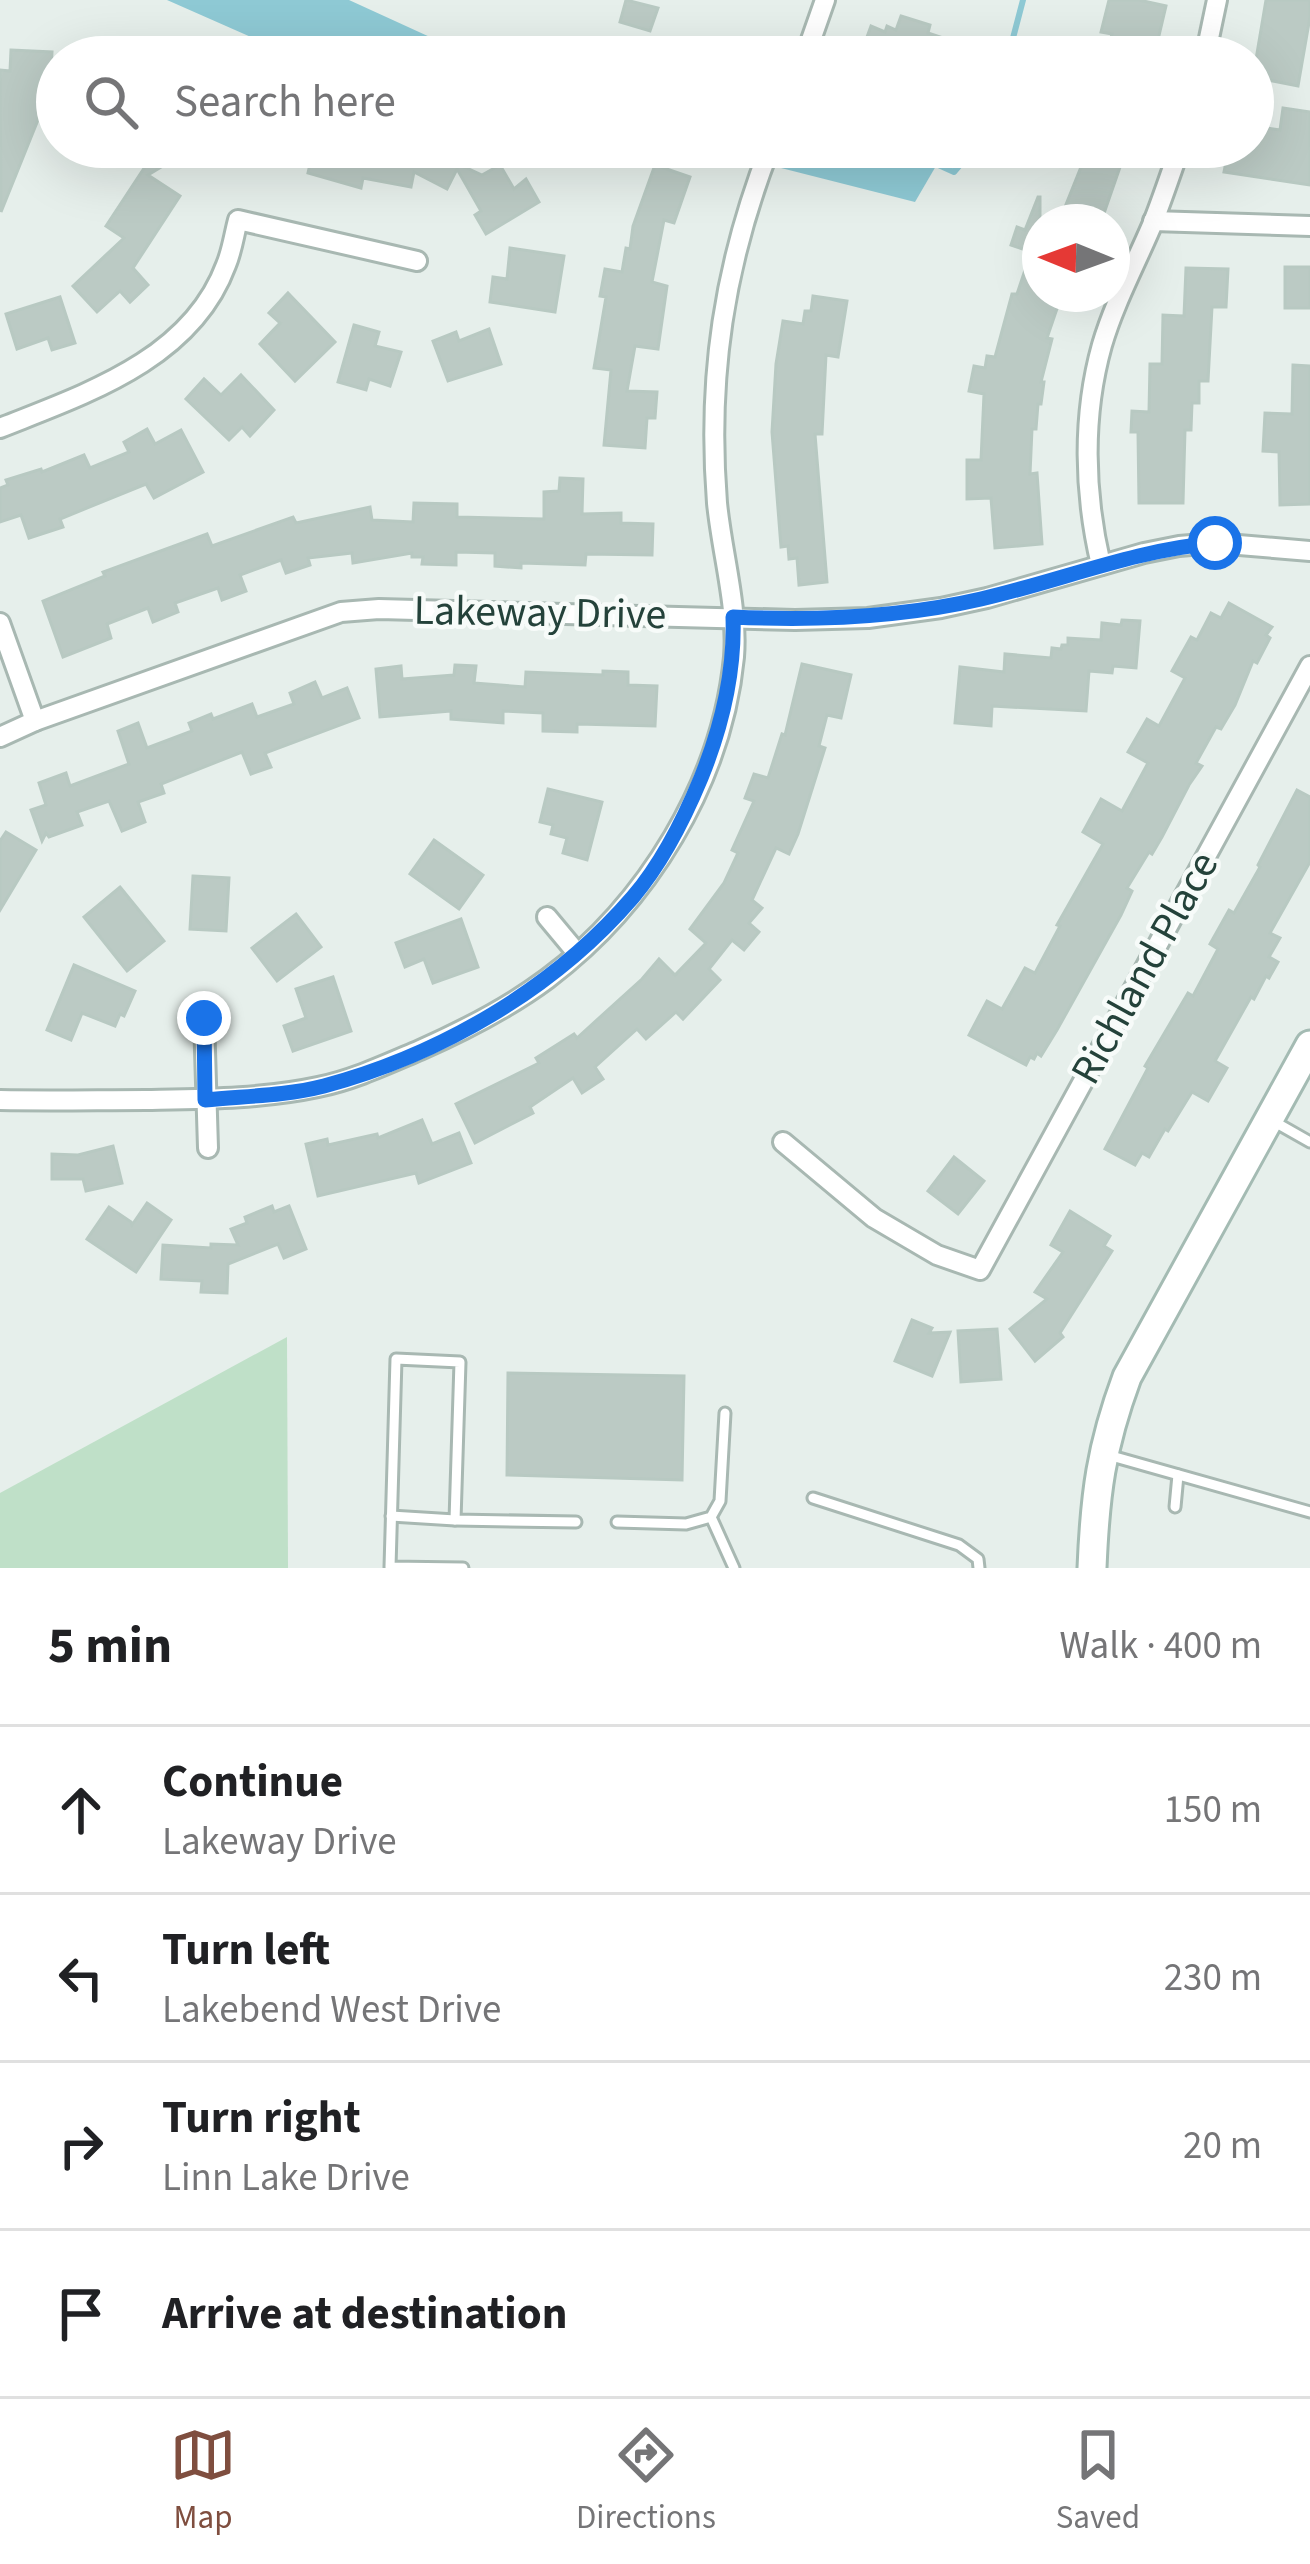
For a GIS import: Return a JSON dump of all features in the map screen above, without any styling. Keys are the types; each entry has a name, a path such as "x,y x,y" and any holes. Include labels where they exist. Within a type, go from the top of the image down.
{"street":[{"path":"812,36 825,0"},
{"path":"1209,36 1216,0"},
{"path":"0,1100 205,1100 321,1087 374,1070 475,1026 548,978 634,896 691,803 727,701 734,654 733,617 714,451 716,352 730,271 762,168"},
{"path":"1101,565 1090,519 1087,458 1092,395 1112,314 1172,168"},
{"path":"0,428 110,382 169,343 204,306 226,266 238,220 416,261"},
{"path":"1153,221 1310,226"},
{"name":"Lakeway Drive","path":"0,737 341,612 868,618 948,607 1161,550 1215,543 1310,551"},
{"path":"0,623 35,722"},
{"name":"Richland Place","path":"783,1142 888,1227 937,1255 980,1270 1310,666"},
{"path":"547,916 577,953"},
{"path":"204,1018 208,1148"},
{"path":"1092,1568 1103,1453 1127,1377 1310,1045"}],"lane":[{"path":"1269,1119 1310,1142"},
{"path":"454,1520 460,1361 396,1359 390,1568 463,1568"},
{"path":"616,1522 686,1524 711,1517 720,1501 725,1413"},
{"path":"1103,1453 1310,1512"},
{"path":"1175,1507 1178,1475"},
{"path":"813,1498 959,1545 978,1559 979,1568"},
{"path":"391,1516 575,1522"},
{"path":"711,1517 734,1568"}],"green space":[{"path":"287,1337 288,1568 0,1568 0,1493"}],"water":[{"path":"167,0 349,0 428,36 248,36"},
{"path":"781,168 935,168 915,202"}],"building":[{"path":"626,0 658,8 650,31 620,22"},
{"path":"1109,0 1166,6 1159,36 1101,32"},
{"path":"1266,0 1310,0 1298,86 1274,81 1274,36 1260,36"},
{"path":"901,16 930,25 928,33 937,36 867,36 871,26 885,32 887,26 896,30"},
{"path":"11,50 36,51 36,125 1,212 0,70 10,71"},
{"path":"1283,108 1310,112 1310,185 1224,172 1225,168 1274,168 1274,129 1280,130"},
{"path":"144,168 160,168 148,175 180,196 133,268 148,285 130,302 120,291 97,312 73,286 124,238 106,226"},
{"path":"309,168 467,168 482,175 502,168 514,189 526,179 539,202 486,234 475,215 481,211 457,169 447,189 414,172 411,187 363,178 361,188 308,173"},
{"path":"654,168 690,177 674,223 664,220 652,282 667,286 658,349 635,346 627,391 657,392 655,418 647,418 645,448 604,445 611,370 594,368 606,297 600,296 605,269 622,272"},
{"path":"1081,168 1120,168 1107,204 1066,204"},
{"path":"1017,227 1022,229 1022,249 1011,245"},
{"path":"510,248 564,256 555,312 490,302 493,277 507,279"},
{"path":"1285,267 1310,267 1310,308 1285,308"},
{"path":"1186,268 1228,269 1226,307 1212,307 1208,381 1199,381 1199,403 1192,403 1191,430 1185,430 1183,503 1139,503 1138,432 1131,432 1132,411 1149,412 1150,364 1162,364 1163,315 1184,316"},
{"path":"1022,279 1022,312 1056,312 1047,338 1052,339 1036,429 1032,429 1030,474 1037,473 1042,544 995,548 991,498 967,499 967,460 981,460 984,394 969,391 974,366 985,368 987,356 995,357 1012,294 1017,294"},
{"path":"288,293 335,342 295,381 260,344 280,323 269,313"},
{"path":"813,296 847,301 838,357 826,355 822,434 815,434 827,582 799,585 797,558 789,559 788,546 781,547 772,432 783,321 803,324"},
{"path":"60,297 75,343 52,350 48,338 17,349 6,314"},
{"path":"354,325 379,332 375,346 401,352 390,386 369,379 366,390 338,382"},
{"path":"489,329 501,364 448,381 433,341 456,332 459,341"},
{"path":"1293,365 1310,366 1310,504 1280,505 1279,452 1263,451 1265,413 1292,414"},
{"path":"241,375 274,410 250,436 242,427 229,440 186,399 204,379 221,395"},
{"path":"147,429 155,444 181,430 203,472 154,498 146,484 60,519 63,527 29,538 21,515 0,522 0,488 8,485 6,480 84,455 90,468 129,452 124,442"},
{"path":"560,478 583,479 582,514 621,513 621,523 653,524 652,555 586,554 585,565 521,563 521,568 495,566 495,553 456,552 456,565 422,564 423,557 412,557 412,553 353,563 352,553 308,558 310,565 286,573 281,560 240,575 246,591 222,600 218,588 175,603 178,612 153,622 148,608 107,624 111,638 63,657 43,601 105,576 103,572 207,534 212,546 293,517 296,523 370,507 372,520 413,522 414,503 457,504 457,517 544,519 544,492 559,491"},
{"path":"1229,603 1272,627 1266,635 1270,638 1257,663 1253,661 1221,729 1216,727 1196,763 1202,766 1162,837 1127,888 1132,891 1121,915 1057,1030 1041,1056 1030,1057 1026,1065 969,1035 987,1001 1002,1009 1025,968 1035,973 1103,844 1083,832 1101,799 1122,811 1148,763 1128,752 1147,719 1159,726 1185,678 1172,671 1191,637 1197,640 1211,613 1221,618"},
{"path":"1122,620 1140,621 1136,668 1089,671 1086,711 992,706 991,726 955,723 960,667 1004,672 1005,654 1051,658 1052,648 1068,645 1068,638 1101,640 1102,623 1121,625"},
{"path":"802,664 851,675 841,718 827,715 819,746 825,748 798,834 789,854 776,848 752,900 762,908 749,923 759,932 744,950 732,940 709,969 720,980 683,1019 676,1012 646,1039 637,1029 595,1067 603,1079 582,1093 573,1078 530,1107 533,1113 475,1143 456,1104 539,1063 536,1058 574,1034 577,1038 659,959 675,975 706,943 690,929 724,883 738,853 732,850 754,801 745,798 754,774 768,778 785,735"},
{"path":"455,665 476,666 474,683 525,687 526,672 628,672 628,685 657,686 655,726 577,724 577,732 543,731 543,713 503,711 503,723 451,719 451,711 380,717 376,669 401,666 402,679 454,675"},
{"path":"315,682 322,698 347,688 359,718 265,753 271,767 251,774 242,752 161,784 164,793 138,802 145,822 122,831 109,801 77,812 82,825 49,837 46,833 42,841 31,810 46,805 39,783 66,773 70,786 129,764 118,731 138,723 147,748 192,731 189,723 211,714 213,719 252,704 257,717 294,704 290,693"},
{"path":"548,789 602,802 587,860 563,853 567,838 551,834 553,825 540,822"},
{"path":"1297,790 1310,797 1310,862 1270,933 1280,938 1269,957 1278,962 1251,997 1215,1061 1227,1068 1208,1101 1192,1092 1149,1157 1142,1153 1135,1165 1105,1149 1145,1066 1188,993 1193,996 1218,949 1210,944 1260,867"},
{"path":"6,832 36,850 0,910 0,841"},
{"path":"434,840 483,875 459,909 410,874"},
{"path":"193,876 229,878 226,931 190,929"},
{"path":"120,887 164,941 127,971 84,917"},
{"path":"296,914 321,947 277,981 252,948"},
{"path":"461,919 478,967 433,983 424,959 405,967 396,943"},
{"path":"74,965 135,991 115,1026 82,1013 71,1040 47,1030"},
{"path":"333,977 351,1031 293,1051 284,1026 306,1018 296,989"},
{"path":"422,1120 432,1144 459,1133 471,1163 419,1183 416,1173 318,1196 306,1144 327,1139 328,1145 377,1134 378,1138"},
{"path":"113,1146 122,1183 86,1191 83,1179 52,1179 52,1154 78,1155"},
{"path":"954,1157 984,1181 958,1214 928,1191"},
{"path":"147,1203 171,1220 136,1272 87,1239 109,1207 132,1225"},
{"path":"272,1206 274,1212 289,1206 306,1249 284,1258 278,1244 228,1264 227,1293 201,1292 202,1281 161,1279 163,1245 238,1245 231,1229 247,1223 245,1217"},
{"path":"1070,1211 1110,1236 1104,1246 1112,1251 1060,1333 1063,1337 1035,1361 1010,1329 1047,1299 1035,1292 1063,1252 1051,1245"},
{"path":"912,1320 932,1328 929,1333 950,1332 932,1376 895,1361"},
{"path":"997,1329 1001,1379 961,1382 958,1331"},
{"path":"508,1373 684,1376 682,1480 507,1475"}],"waterway":[{"path":"1014,36 1023,0"},
{"path":"945,168 954,172 957,168"}],"route":[{"path":"204,1018 205,1100 275,1094 321,1087 374,1070 475,1026 548,978 634,896 691,803 727,701 734,654 733,617 868,618 941,608 1144,553 1215,543"}]}
